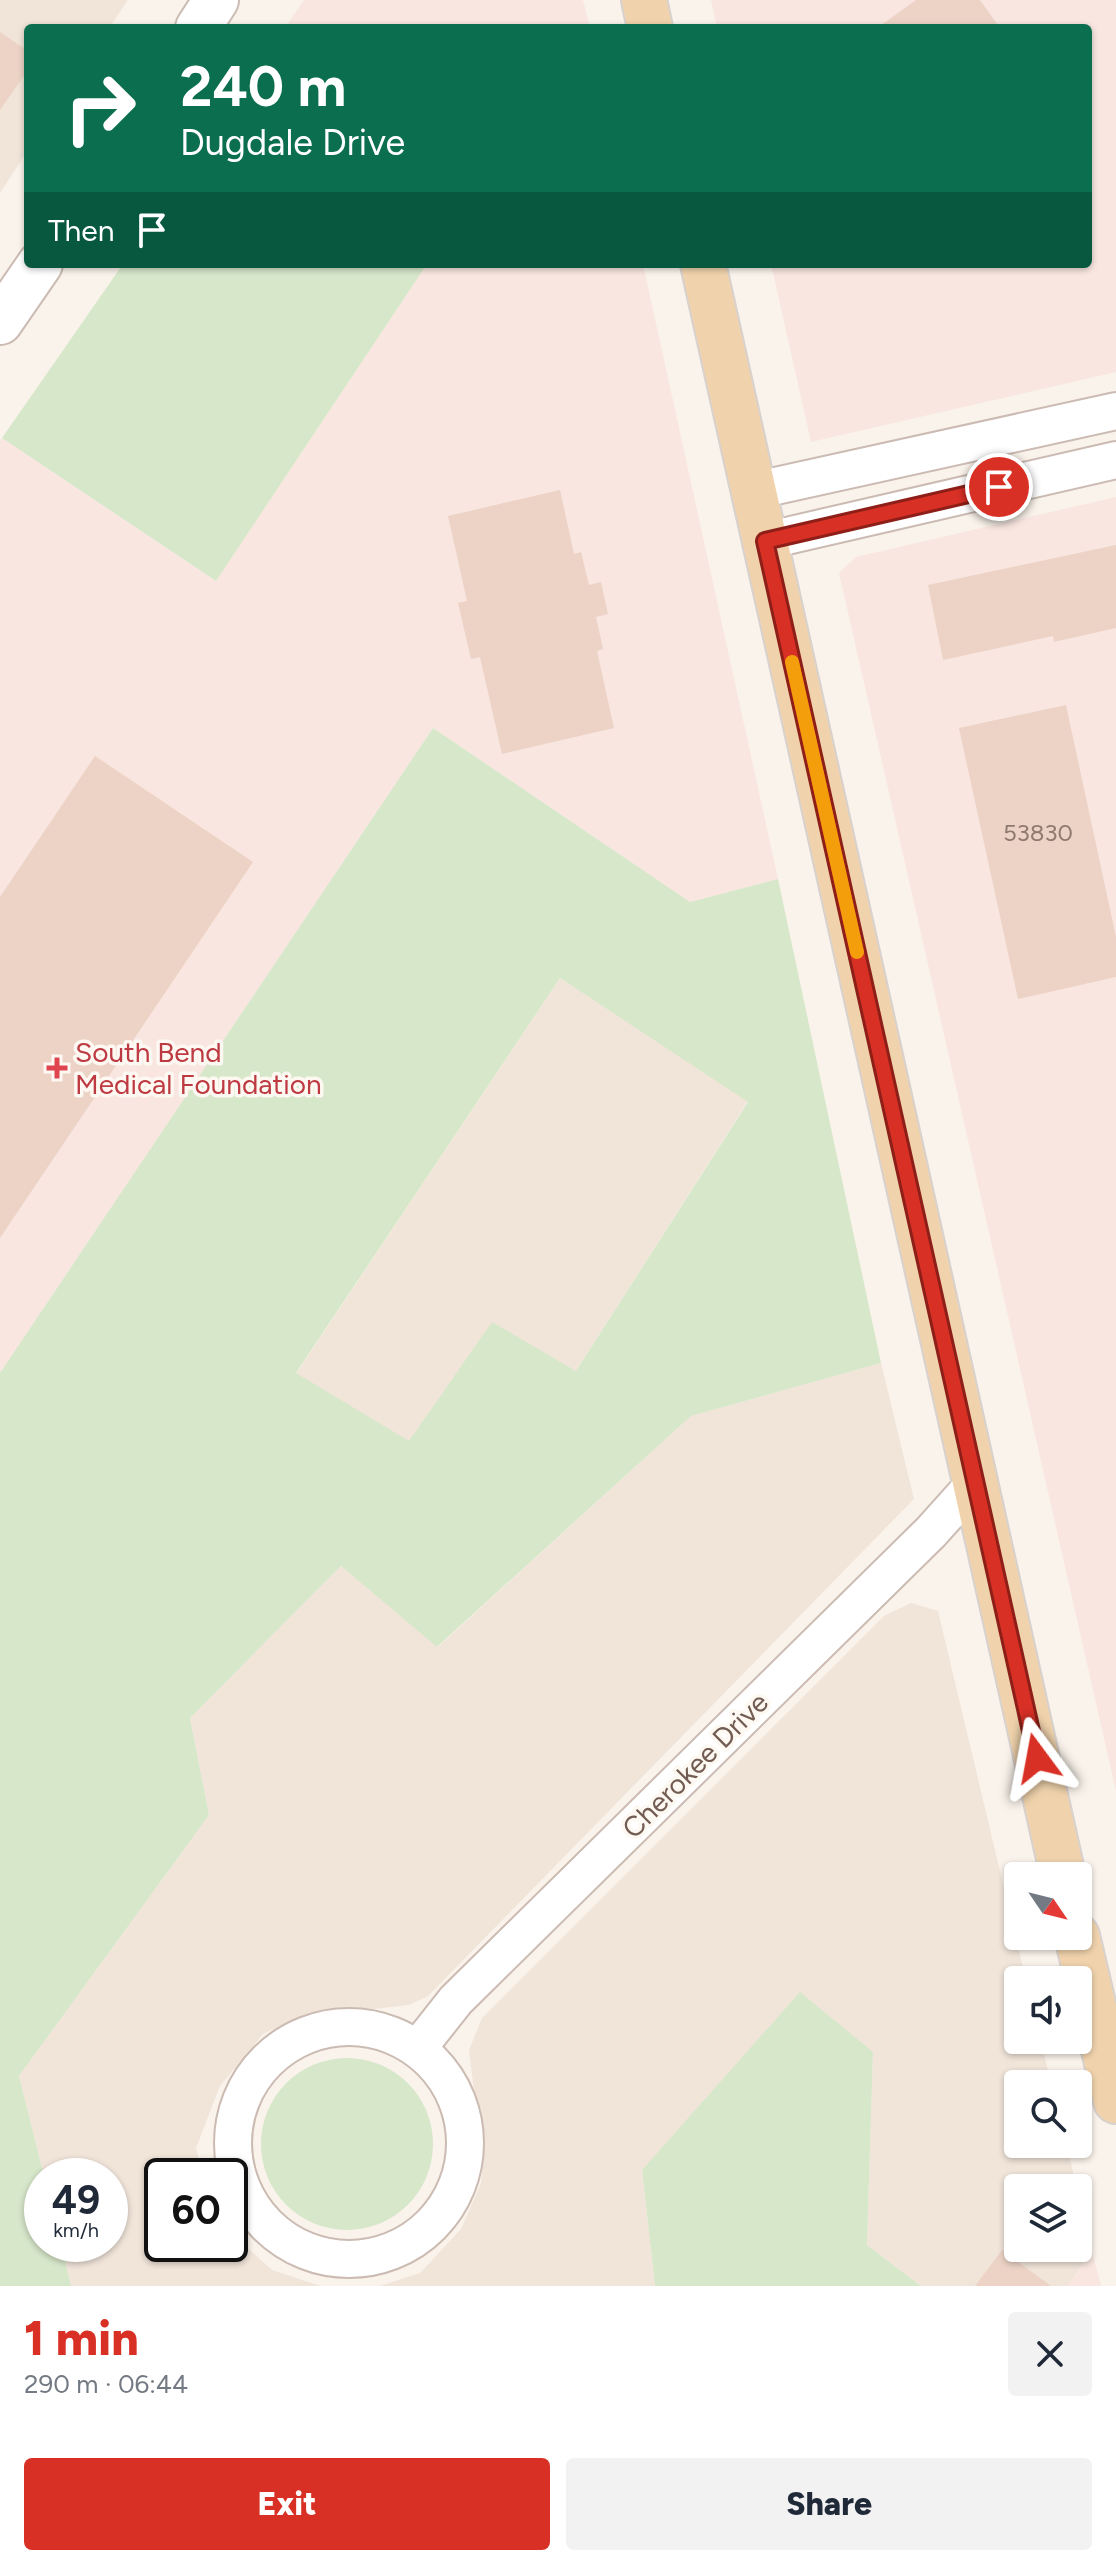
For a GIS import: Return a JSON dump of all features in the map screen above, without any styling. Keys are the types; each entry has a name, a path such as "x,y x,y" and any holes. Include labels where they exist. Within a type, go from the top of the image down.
{"main road":[{"path":"644,0 649,24"},
{"path":"704,268 1060,1862"},
{"path":"1080,1950 1116,2101"}],"street":[{"path":"201,24 216,0"},
{"path":"0,322 37,268"},
{"path":"753,491 1116,411"},
{"path":"765,541 1116,460"},
{"name":"Cherokee Drive","path":"418,2048 456,2000 920,1544 975,1483"},
{"path":"350,2026 386,2032 418,2048 442,2072 453,2091 466,2133 460,2176 452,2197 433,2224 406,2245 376,2257 343,2260 310,2254 278,2237 253,2211 237,2178 232,2142 238,2106 255,2073 281,2048 313,2031 350,2026"}],"shaded area":[{"path":"0,0 128,0 112,24 24,24 24,156 0,193"},
{"path":"304,0 583,0 589,24 288,24"},
{"path":"711,0 1116,0 1116,372 811,442 772,268 1092,268 1092,24 716,24"},
{"path":"424,268 644,268 778,879 690,902 433,728 0,1373 0,441 2,438 216,581"},
{"path":"1116,497 1116,1791 839,573 856,557"},
{"path":"560,978 748,1101 576,1371 492,1323 409,1442 296,1374"},
{"path":"881,1363 914,1499 427,1997 408,2005 375,2009 340,2007 303,2015 263,2034 220,2086 196,2148 198,2158 144,2158 144,2262 248,2262 248,2248 272,2270 321,2286 71,2286 65,2262 128,2262 128,2158 40,2158 19,2076 209,1815 190,1718 341,1566 438,1647 691,1416"},
{"path":"911,1603 938,1611 1004,1888 1004,1950 1019,1950 1023,1966 1004,1966 1004,2054 1044,2054 1048,2070 1004,2070 1004,2158 1070,2158 1074,2174 1004,2174 1004,2262 1084,2262 1068,2286 921,2286 867,2245 873,2052 642,2170 655,2286 380,2286 420,2273 461,2229 481,2183 485,2141 469,2050 482,2018 884,1616"},
{"path":"1092,2251 1101,2286 1068,2286 1084,2262 1092,2262"}],"green space":[{"path":"120,268 424,268 216,581 2,438"},
{"path":"433,728 690,902 778,879 881,1363 691,1416 437,1647 341,1566 190,1718 209,1815 19,2076 40,2158 24,2158 24,2262 65,2262 71,2286 0,2286 0,1373","holes":["560,978 748,1102 576,1371 492,1322 409,1441 296,1373"]},
{"path":"800,1992 873,2052 867,2245 921,2286 655,2286 642,2170"},
{"path":"347,2058 380,2064 408,2083 427,2111 433,2144 427,2177 408,2205 380,2224 347,2230 314,2224 286,2205 267,2177 261,2144 267,2111 286,2083 314,2064"}],"building":[{"path":"916,0 980,0 997,24 883,24"},
{"path":"0,32 24,48 24,76 0,110"},
{"path":"560,490 574,554 581,552 589,585 601,582 608,614 596,617 603,649 597,651 614,728 502,754 480,657 471,659 458,603 467,601 448,516"},
{"path":"1116,545 1116,628 1054,642 1053,636 943,660 928,585"},
{"path":"1066,705 1116,937 1116,977 1018,999 959,728"},
{"name":"South Bend Medical Foundation","path":"95,756 253,862 0,1238 0,897"},
{"path":"1002,2250 1004,2262 1018,2262 1051,2286 975,2286"}],"slow traffic":[{"path":"792,662 857,952"}],"place":[{"name":"South Bend Medical Foundation","path":"57,1068"}],"route":[{"path":"999,487 765,541 1037,1758"}]}
